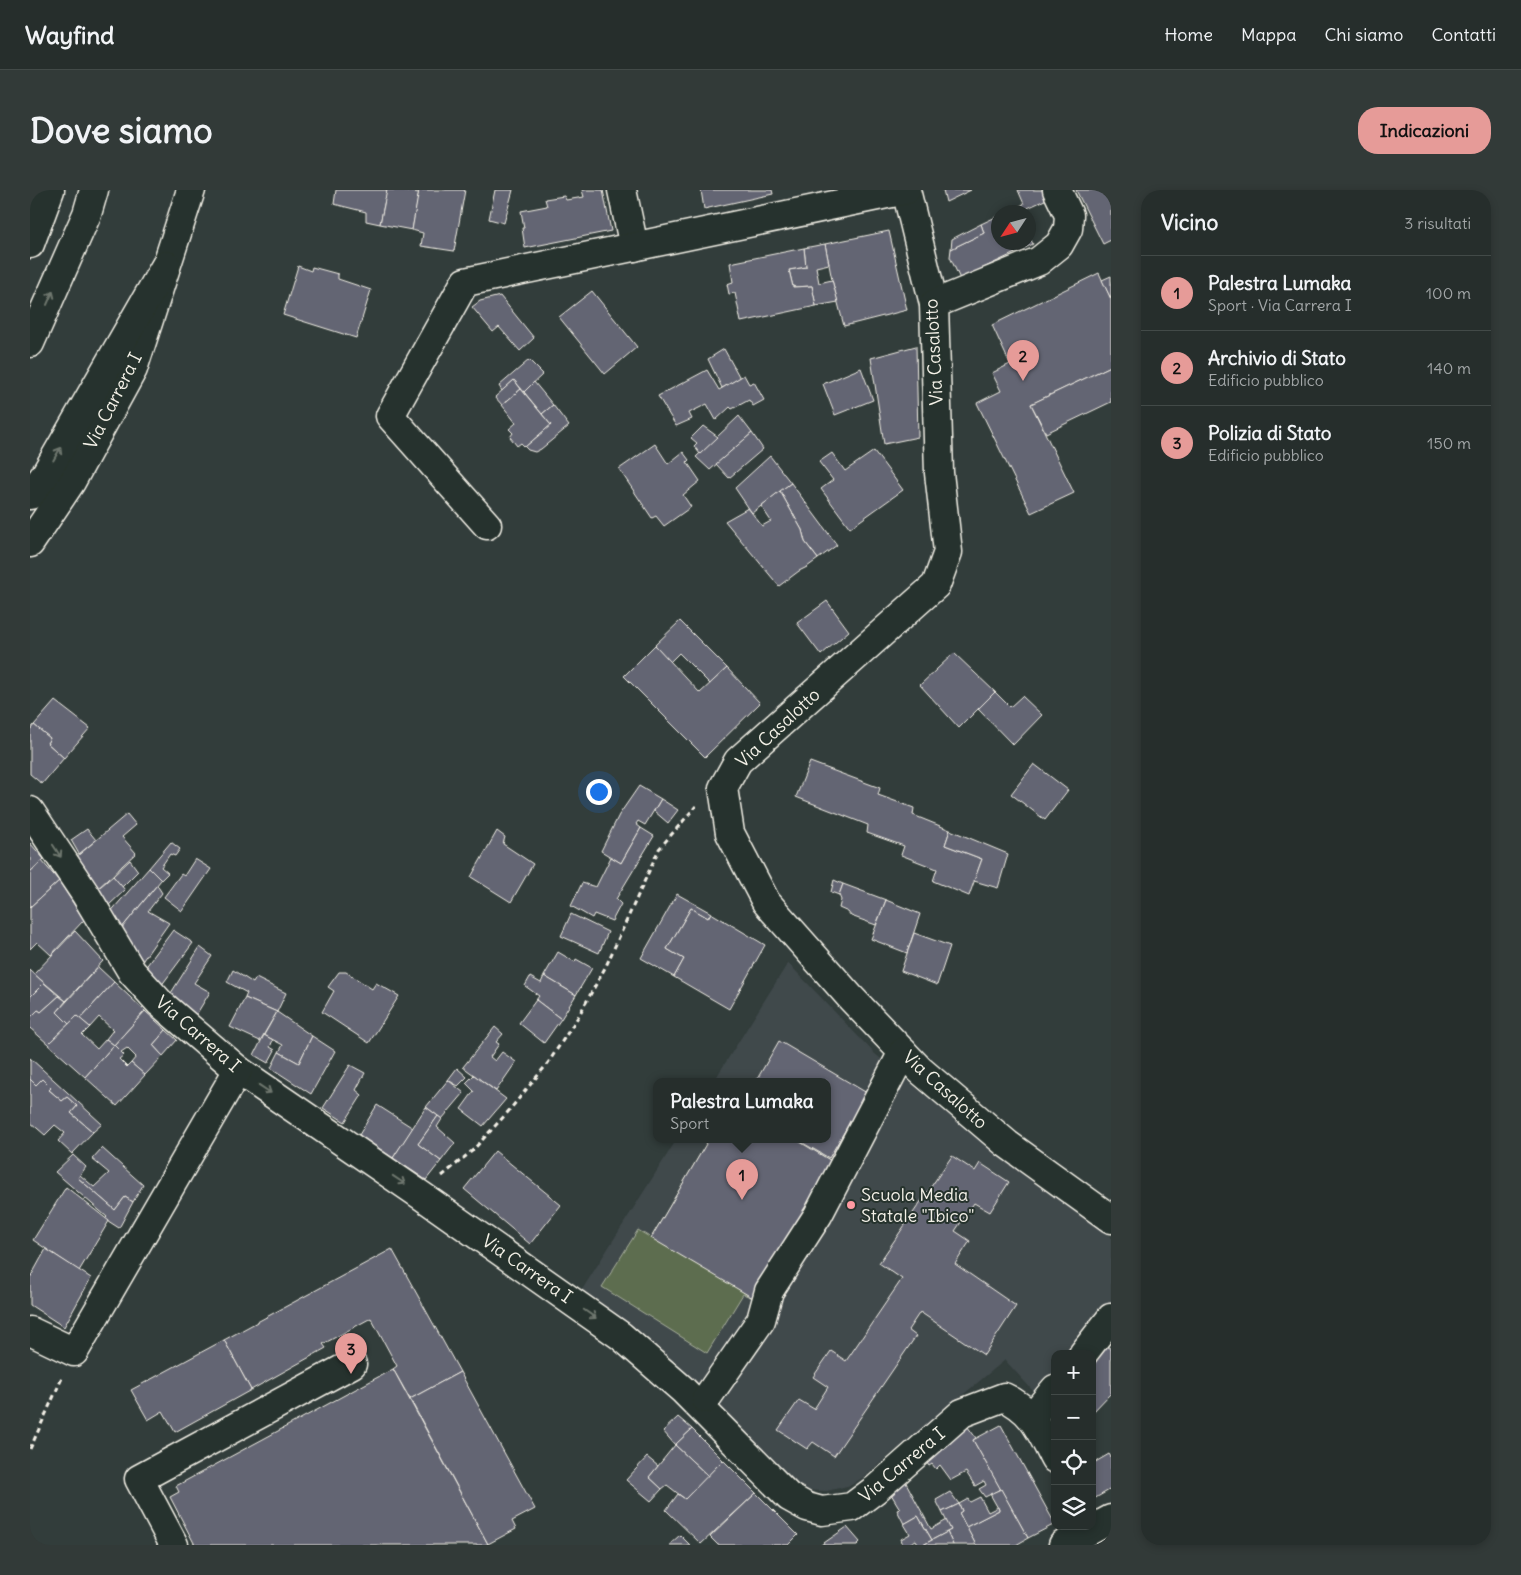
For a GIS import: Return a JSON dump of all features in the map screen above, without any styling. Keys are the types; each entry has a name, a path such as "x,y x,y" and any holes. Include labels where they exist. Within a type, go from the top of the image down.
{"main road":[{"path":"30,244 50,190"},
{"path":"30,343 87,214 94,190"},
{"name":"Via Carrera I","path":"30,543 71,482 133,369 191,190"},
{"path":"622,190 634,247"},
{"path":"487,525 390,416 465,282 906,190"},
{"name":"Via Casalotto","path":"906,190 934,304 939,474 948,552 936,585 738,761 723,788 730,833 766,902 851,998 920,1070 1006,1144 1111,1218"},
{"path":"934,304 1038,261 1059,245 1068,230 1069,215 1057,190"},
{"path":"30,495 45,475 166,265"},
{"name":"Via Carrera I","path":"30,810 86,895 132,972 160,1003 238,1070 621,1336 683,1390 789,1497 807,1508 822,1511 852,1507 876,1489 962,1413 1004,1397 1018,1404 1032,1417 1051,1452"},
{"path":"706,1399 761,1320 769,1291 818,1215 903,1052"},
{"path":"30,1331 74,1352 238,1070"},
{"path":"1086,1350 1111,1318"},
{"path":"174,1545 139,1479 352,1364"},
{"path":"1032,1417 1051,1394"},
{"path":"1063,1545 1096,1530"}],"path":[{"path":"422,1196 449,1168 472,1151 507,1113 548,1063 578,1017 606,966 660,849 705,796 723,788"},
{"path":"30,1449 74,1352"}],"shaded area":[{"name":"Scuola Media Statale \"Ibico\"","path":"788,963 875,1054 1021,1173 1111,1237 1111,1313 1076,1350 1051,1350 1051,1376 1035,1393 1005,1360 862,1478 851,1485 827,1491 801,1490 580,1293 674,1143 831,1143 831,1078 716,1078"}],"green space":[{"path":"707,1143 802,1143 833,1162 753,1298 743,1294 707,1353 602,1287 638,1230 651,1238"}],"building":[{"path":"336,190 387,190 380,224 366,221 366,212 334,204"},
{"path":"387,190 419,193 412,230 380,224"},
{"path":"419,190 465,190 454,251 421,246 423,233 412,230"},
{"path":"495,190 513,190 504,223 489,219"},
{"path":"582,190 603,190 611,231 525,248 521,211 547,206 545,199 564,196 566,200 584,197"},
{"path":"701,190 772,190 773,194 704,209"},
{"path":"943,190 971,190 946,202"},
{"path":"1018,190 1043,190 1047,199 1034,205 1022,205 1024,204"},
{"path":"1076,190 1111,190 1111,240 1103,244"},
{"path":"991,219 991,250 1014,250 1015,253 960,279 950,257 951,249 984,233 981,224"},
{"path":"981,224 984,233 951,249 952,239"},
{"path":"889,231 907,310 844,326 825,244"},
{"path":"825,244 829,264 816,267 819,283 832,280 838,302 816,306 812,286 793,287 789,270 806,267 804,248"},
{"path":"804,248 806,267 789,270 793,287 812,286 816,306 741,322 735,293 729,294 727,284 733,282 730,263"},
{"path":"298,266 311,271 312,267 338,274 338,279 371,290 356,338 283,315"},
{"path":"1099,273 1111,299 1111,366 1031,404 1074,493 1031,513 977,403 1001,391 992,373 1010,364 992,325"},
{"path":"1111,276 1111,299 1102,280"},
{"path":"592,291 637,347 605,374 559,317"},
{"path":"500,296 534,338 520,351 499,327 493,332 472,307 480,301"},
{"path":"916,346 918,437 884,444 871,358"},
{"path":"724,349 740,378 722,388 708,359"},
{"path":"529,360 543,374 524,392 514,380 502,391 499,386"},
{"path":"1111,366 1111,402 1046,433 1031,404"},
{"path":"861,368 873,400 835,415 823,384"},
{"path":"707,370 719,390 744,375 749,384 754,382 764,400 753,406 749,400 732,409 730,407 716,420 707,404 689,413 692,419 676,426 658,396"},
{"path":"514,380 521,389 502,405 495,397"},
{"path":"534,382 553,405 542,414 524,392"},
{"path":"521,389 551,425 525,447 521,443 517,446 510,437 513,433 509,429 516,423 502,405"},
{"path":"553,405 569,426 541,449 535,452 528,450 525,447 551,425 542,414"},
{"path":"739,416 752,433 710,470 696,457"},
{"path":"703,426 718,437 700,454 694,446 697,443 691,438"},
{"path":"752,433 763,449 729,478 716,464"},
{"path":"655,444 668,464 683,452 689,460 687,462 700,481 683,495 691,507 664,526 656,516 652,518 619,469"},
{"path":"874,451 903,490 850,528 821,489 833,480 819,462 832,453 845,471"},
{"path":"770,456 791,483 752,513 735,488"},
{"path":"791,483 837,545 818,559 805,542 802,530 780,491"},
{"path":"780,491 802,530 805,542 818,559 779,586 725,521 748,508 762,526 771,521 761,506"},
{"path":"827,601 849,631 821,655 797,623"},
{"path":"680,621 727,668 710,684 679,653 670,662 655,645"},
{"path":"655,645 700,693 727,668 760,703 705,757 624,676"},
{"path":"954,653 995,692 959,728 920,685"},
{"path":"995,692 1010,707 1022,696 1042,715 1013,745 978,709"},
{"path":"55,701 90,728 64,758 47,743 50,738 34,725"},
{"path":"34,725 50,738 47,743 64,758 42,784 30,774 30,730"},
{"path":"810,762 880,788 878,795 914,808 913,815 950,830 945,845 982,859 969,896 933,881 937,869 901,855 904,846 867,833 868,825 796,797"},
{"path":"1034,764 1068,790 1045,820 1011,794"},
{"path":"639,786 661,799 645,825 638,821 636,824 641,828 621,863 601,851 619,815"},
{"path":"661,799 678,810 668,823 654,811"},
{"path":"127,814 136,825 122,837 136,853 95,891 75,858"},
{"path":"641,828 654,836 616,899 621,904 612,921 594,914 592,918 571,906 582,883 596,887 611,857 621,863"},
{"path":"87,829 96,840 79,854 71,840"},
{"path":"950,830 1008,854 998,888 974,881 982,859 945,845"},
{"path":"497,831 505,837 503,844 533,864 511,902 471,877"},
{"path":"171,842 180,849 175,856 170,854 161,867 168,873 161,880 149,868"},
{"path":"30,843 44,859 30,872"},
{"path":"195,859 211,869 182,911 164,897 181,874 184,876"},
{"path":"130,860 138,871 122,887 113,876"},
{"path":"42,861 59,881 30,907 30,872"},
{"path":"149,868 161,880 117,934 107,916"},
{"path":"113,876 125,890 108,906 95,891"},
{"path":"834,880 843,884 839,895 831,892"},
{"path":"59,881 84,920 51,955 37,942 30,949 30,907"},
{"path":"843,884 886,900 876,925 851,916 848,912 839,908 841,900 839,895"},
{"path":"157,885 162,893 148,911 169,923 136,970 117,934"},
{"path":"677,894 711,913 708,918 691,908 667,949 684,959 674,977 641,958"},
{"path":"886,900 920,914 907,953 871,939"},
{"path":"691,908 708,918 711,913 765,945 729,1009 674,977 684,959 667,949"},
{"path":"571,914 608,932 599,953 561,936"},
{"path":"173,930 193,943 158,990 139,976"},
{"path":"75,931 103,961 66,1001 34,974"},
{"path":"914,933 950,946 937,985 901,971"},
{"path":"200,947 212,956 194,983 210,992 193,1020 166,1001"},
{"path":"558,952 575,962 576,959 592,968 576,995 544,976"},
{"path":"98,967 114,982 80,1019 77,1016 69,1024 57,1012"},
{"path":"30,970 44,983 30,997"},
{"path":"233,970 253,983 256,978 286,993 277,1012 245,998 247,993 227,982"},
{"path":"339,972 346,972 372,989 376,983 399,996 369,1043 322,1012 334,991 328,987"},
{"path":"544,976 576,995 561,1019 536,1000 539,996 525,986 530,977 541,983"},
{"path":"114,982 145,1011 114,1045 106,1039 113,1030 99,1017 90,1027 80,1019"},
{"path":"44,983 59,996 41,1012 38,1010 30,1018 30,997"},
{"path":"59,996 66,1001 57,1012 69,1024 48,1044 30,1028 30,1018 38,1010 41,1012"},
{"path":"245,998 277,1012 260,1041 230,1027"},
{"path":"536,1000 561,1019 544,1043 519,1023"},
{"path":"145,1011 166,1030 153,1045 163,1056 145,1075 131,1063 136,1057 127,1048 121,1052 114,1045"},
{"path":"277,1012 312,1036 299,1063 279,1052 283,1045 264,1035"},
{"path":"77,1016 90,1027 82,1035 97,1049 106,1039 114,1045 85,1077 48,1044"},
{"path":"495,1027 503,1034 496,1042 499,1044 490,1057 495,1061 502,1052 516,1062 496,1091 463,1067"},
{"path":"166,1030 177,1040 163,1056 153,1045"},
{"path":"264,1035 273,1040 270,1047 275,1050 268,1063 254,1055"},
{"path":"312,1036 335,1051 311,1094 271,1068 279,1052 299,1063"},
{"path":"779,1041 867,1093 829,1158 803,1143 831,1143 831,1078 758,1078"},
{"path":"114,1045 124,1055 119,1059 127,1067 131,1063 145,1075 117,1106 85,1077"},
{"path":"30,1058 102,1124 93,1132 71,1113 77,1106 67,1097 62,1101 49,1090 51,1088 42,1079 36,1085 30,1079"},
{"path":"350,1065 365,1073 356,1090 362,1095 345,1122 323,1108"},
{"path":"457,1068 467,1077 458,1086 448,1080"},
{"path":"474,1075 506,1099 483,1126 461,1109 474,1091 466,1083"},
{"path":"30,1079 36,1085 42,1079 51,1088 49,1090 62,1101 67,1097 77,1106 71,1113 93,1132 72,1154 58,1141 65,1133 55,1125 45,1135 30,1122"},
{"path":"448,1080 464,1093 442,1119 426,1107"},
{"path":"377,1105 413,1128 393,1158 359,1135"},
{"path":"426,1107 438,1116 418,1144 441,1161 426,1180 393,1158"},
{"path":"438,1116 442,1119 437,1127 455,1143 441,1161 418,1144"},
{"path":"707,1143 802,1143 833,1162 753,1298 651,1238"},
{"path":"102,1148 143,1185 133,1202 125,1197 115,1210 78,1178 80,1175 94,1187 109,1173 92,1159"},
{"path":"495,1151 561,1205 530,1244 464,1189"},
{"path":"73,1155 86,1167 78,1178 115,1210 125,1197 133,1202 119,1228 105,1219 107,1217 55,1172"},
{"path":"952,1156 975,1171 980,1163 1009,1182 990,1212 974,1203 955,1231 970,1241 955,1264 1016,1306 984,1355 920,1312 908,1330 916,1336 834,1456 813,1442 807,1449 778,1430 799,1400 814,1409 828,1387 813,1377 831,1351 846,1361 902,1279 879,1263"},
{"path":"66,1187 109,1221 79,1271 33,1240"},
{"path":"46,1249 91,1278 64,1327 30,1305 30,1278"},
{"path":"392,1249 460,1372 410,1399 393,1369 397,1366 371,1318 323,1344 326,1348 251,1390 224,1340"},
{"path":"224,1340 251,1390 175,1432 163,1411 148,1420 131,1390"},
{"path":"1107,1346 1111,1349 1111,1393 1096,1409 1096,1395 1096,1359"},
{"path":"393,1369 488,1544 195,1545 170,1497 179,1492 176,1486"},
{"path":"460,1372 535,1509 512,1521 516,1529 488,1544 410,1399"},
{"path":"678,1417 692,1429 675,1445 663,1431"},
{"path":"965,1423 976,1438 973,1440 1001,1489 985,1497 979,1489 986,1485 984,1481 975,1486 966,1472 951,1480 940,1465 936,1469 932,1464 929,1466 922,1456"},
{"path":"1001,1425 1051,1517 1051,1526 1028,1538 973,1440"},
{"path":"692,1429 723,1460 708,1476 675,1445"},
{"path":"675,1445 708,1476 685,1499 667,1485 662,1489 649,1477"},
{"path":"1109,1454 1111,1457 1111,1489 1096,1498 1096,1485 1096,1462"},
{"path":"647,1457 658,1466 649,1477 662,1489 651,1501 626,1480"},
{"path":"723,1460 756,1493 701,1544 666,1510 678,1494 685,1499"},
{"path":"904,1479 931,1529 947,1520 951,1530 932,1540 918,1516 904,1524 897,1510 900,1509 891,1494"},
{"path":"1001,1489 1028,1538 1016,1545 976,1545 966,1527 999,1510 990,1494"},
{"path":"950,1492 959,1504 942,1512 936,1500"},
{"path":"756,1493 798,1535 788,1545 718,1545 710,1537"},
{"path":"980,1497 988,1512 998,1507 999,1510 966,1527 959,1513 962,1511 959,1504 968,1499 970,1502"},
{"path":"959,1504 962,1511 959,1513 976,1545 953,1545 947,1532 951,1530 942,1512"},
{"path":"918,1516 932,1540 923,1545 919,1545 916,1540 903,1545 901,1539 910,1534 904,1524"},
{"path":"847,1527 860,1542 857,1545 821,1545"},
{"path":"947,1532 953,1545 923,1545 932,1540"},
{"path":"680,1535 690,1545 669,1545"}],"place":[{"name":"Archivio di Stato","path":"1023,381"},
{"name":"Palestra Lumaka","path":"742,1200"},
{"name":"Scuola Media Statale \"Ibico\"","path":"851,1205"},
{"name":"Polizia di Stato","path":"351,1374"}]}
